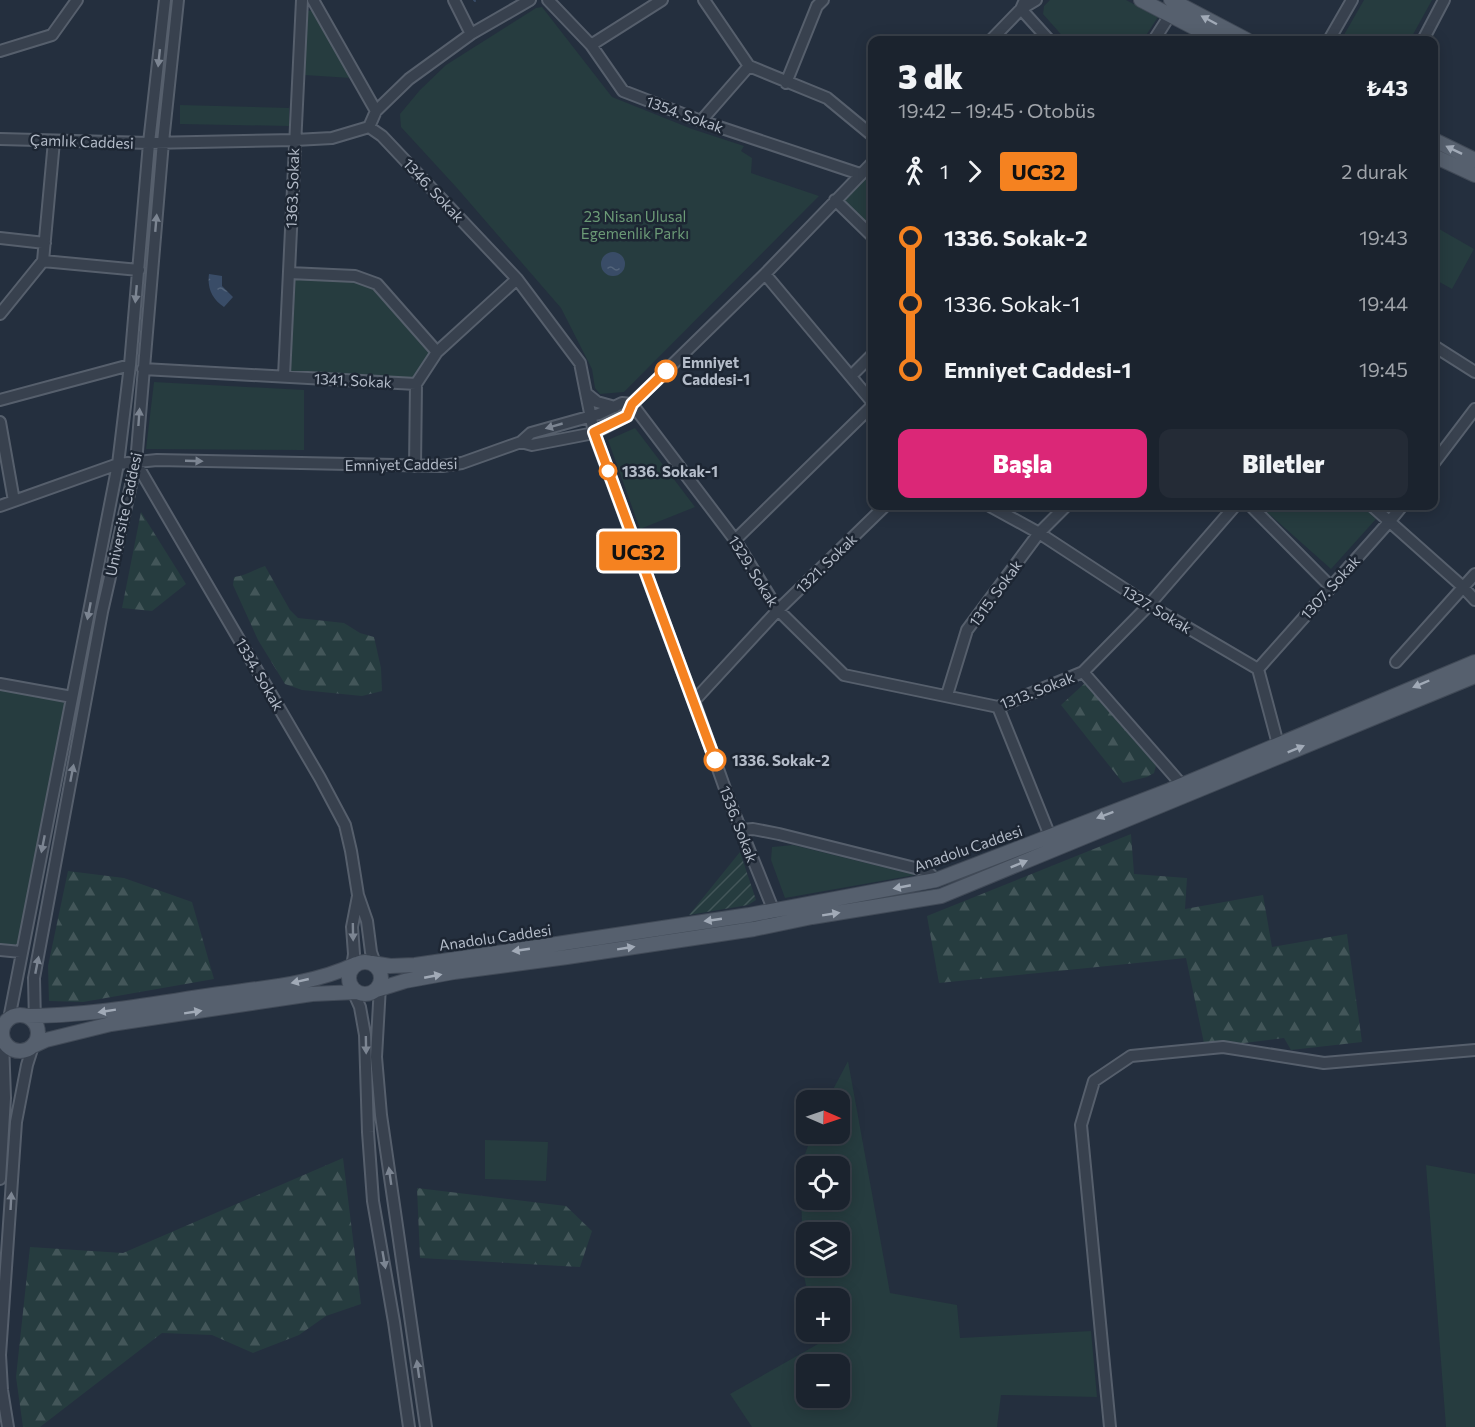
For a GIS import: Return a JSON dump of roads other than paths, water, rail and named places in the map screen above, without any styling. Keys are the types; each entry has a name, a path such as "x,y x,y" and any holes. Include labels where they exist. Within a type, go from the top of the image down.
{"main road":[{"path":"1142,0 1210,36"},
{"path":"1171,0 1239,36"},
{"path":"1438,142 1475,160"},
{"path":"1438,158 1475,176"},
{"name":"Anadolu Caddesi","path":"378,988 454,972 567,957 773,919 936,880 1182,785 1475,662"},
{"name":"Anadolu Caddesi","path":"374,964 415,965 773,919 812,917 941,896 1475,676"},
{"path":"366,961 374,964 381,975 378,988 367,994 354,991 312,994 111,1024 46,1040 29,1049 6,1048 4,1021 14,1016 32,1018 91,1013 292,983 340,972 353,966 366,961"},
{"path":"353,966 349,978 354,991"},
{"path":"32,1018 38,1035 33,1046"}],"street":[{"path":"0,51 52,35 77,0"},
{"name":"Universite Caddesi","path":"4,1021 21,952 118,464 130,365 149,143 165,0"},
{"name":"Universite Caddesi","path":"32,1018 34,978 102,612 136,463 163,142 178,0"},
{"name":"1363. Sokak","path":"284,376 302,0"},
{"path":"313,0 376,111"},
{"path":"454,0 471,34"},
{"path":"163,142 332,138 369,127 376,111 409,79 471,34 530,0"},
{"name":"1354. Sokak","path":"548,0 591,45 623,91 701,121 860,174"},
{"path":"591,45 662,0"},
{"path":"704,0 749,66 827,98 868,132"},
{"path":"995,36 1023,4 1036,0"},
{"path":"1331,36 1352,0"},
{"path":"1425,36 1444,0"},
{"path":"786,82 817,2"},
{"path":"1023,4 1046,36"},
{"path":"1157,36 1170,15"},
{"path":"701,121 749,66"},
{"name":"1346. Sokak","path":"369,127 382,136 517,279 580,363 594,432"},
{"name":"Çamlık Caddesi","path":"0,139 163,142"},
{"path":"0,314 44,261 54,141"},
{"name":"Emniyet Caddesi","path":"0,506 118,464 157,460 415,466 462,463 521,442 532,445 594,432 627,416 632,404 765,274 868,167"},
{"path":"835,200 868,232"},
{"path":"0,238 45,243"},
{"path":"44,261 139,270"},
{"path":"289,273 355,276 377,284 437,352"},
{"path":"765,274 868,398"},
{"path":"415,466 416,384 437,352 517,279"},
{"path":"1438,349 1475,372"},
{"path":"851,376 868,359"},
{"path":"0,400 130,365"},
{"name":"1341. Sokak","path":"143,369 416,384"},
{"path":"586,394 597,402 615,407"},
{"path":"521,442 531,433 591,416 622,403 632,404"},
{"name":"1329. Sokak","path":"632,404 735,540 778,610 844,675 947,695"},
{"path":"735,540 868,409"},
{"path":"1438,458 1475,409"},
{"path":"0,422 14,501"},
{"name":"1336. Sokak","path":"594,432 741,830 771,904 773,919"},
{"name":"1334. Sokak","path":"136,463 320,778 345,825 358,895 367,921 374,964"},
{"name":"1321. Sokak","path":"694,700 778,610 881,510"},
{"name":"1327. Sokak","path":"997,510 1039,533 1149,605 1258,669"},
{"name":"1315. Sokak","path":"947,695 967,630 1039,533 1062,510"},
{"name":"1313. Sokak","path":"947,695 998,707 1083,672 1149,605 1232,510"},
{"path":"1255,510 1330,586"},
{"path":"1376,510 1475,600"},
{"name":"1307. Sokak","path":"1258,669 1399,510"},
{"path":"1396,662 1475,574"},
{"path":"1258,669 1278,744"},
{"path":"1083,672 1182,785"},
{"path":"0,684 72,697"},
{"path":"998,707 1050,836"},
{"path":"741,830 779,834 927,871 936,880"},
{"name":"1334. Sokak","path":"353,966 352,927 358,895"},
{"path":"0,950 21,952"},
{"path":"378,988 376,1057 381,1115 426,1427"},
{"path":"354,991 360,1007 365,1035 368,1132 374,1201 409,1427"},
{"path":"8,1427 2,1390 0,1355 16,1122 33,1046"},
{"path":"1110,1427 1081,1125 1094,1081 1131,1056 1223,1047 1324,1063 1475,1050"},
{"path":"0,1179 6,1048"}],"water":[{"path":"613,252 618,253 624,259 624,269 618,275 613,276 608,275 602,269 601,264 602,259 608,253"},
{"path":"209,274 222,276 222,286 233,297 224,307 211,293"}],"place":[{"name":"Emniyet Caddesi-1","path":"666,371"},
{"name":"1336. Sokak-1","path":"608,471"},
{"name":"1336. Sokak-2","path":"715,760"}],"park label":[{"name":"23 Nisan Ulusal Egemenlik Parkı","path":"635,224"}]}
